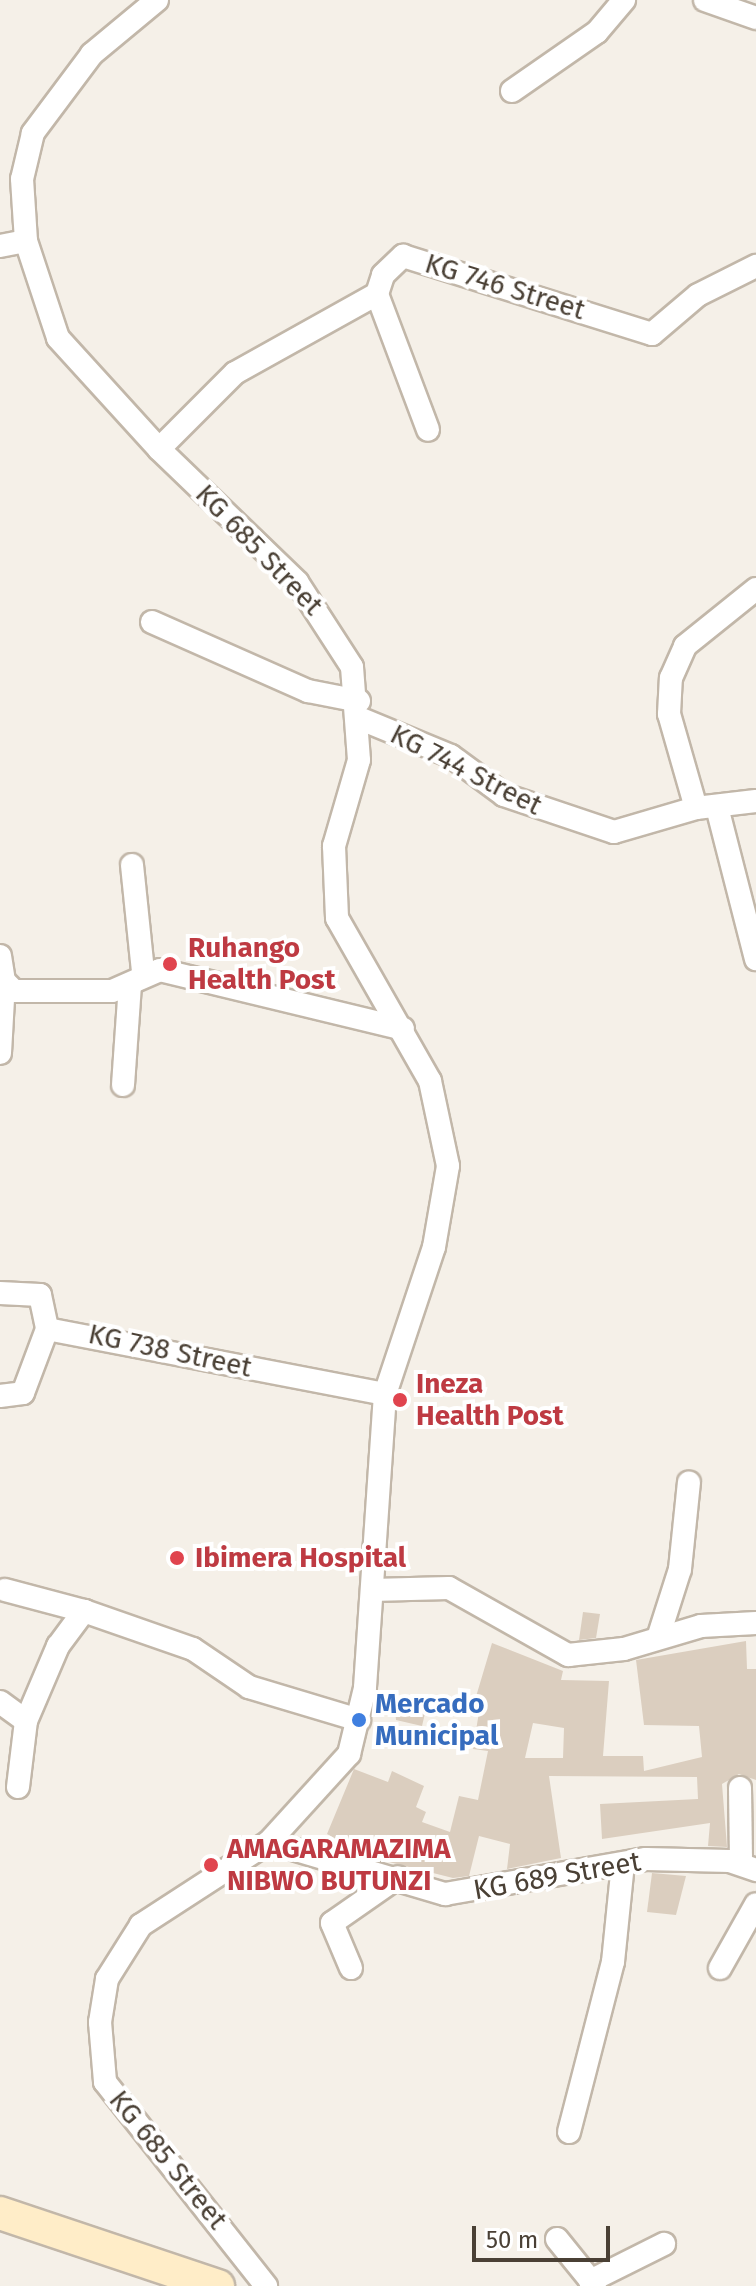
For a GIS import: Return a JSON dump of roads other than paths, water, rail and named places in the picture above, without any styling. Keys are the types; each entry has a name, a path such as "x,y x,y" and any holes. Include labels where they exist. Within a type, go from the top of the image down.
{"main road":[{"path":"0,2213 218,2286"}],"street":[{"name":"KG 685 Street","path":"157,0 92,54 33,133 22,179 26,241 58,338 159,449 297,582 336,633 360,710 357,771 334,846 337,918 382,1005 403,1029 430,1081 448,1166 434,1247 385,1394 370,1539 372,1590 359,1720 349,1754 325,1788 269,1842 158,1913 123,1946 107,1979 98,2053 105,2082 132,2126 266,2286"},
{"path":"512,91 597,32 624,0"},
{"path":"705,0 756,18"},
{"path":"0,246 26,241"},
{"name":"KG 746 Street","path":"159,449 235,373 377,294 383,275 403,256 652,334 698,295 756,266"},
{"path":"377,294 428,430"},
{"path":"756,589 685,646 671,678 669,714 707,810 756,959"},
{"name":"KG 744 Street","path":"152,622 308,691 360,710 451,756 504,795 596,827 651,826 707,810 756,801"},
{"path":"123,1085 136,979 132,865"},
{"path":"0,956 4,981 0,1053"},
{"path":"4,981 25,992 136,979 160,970 403,1029"},
{"path":"0,1293 40,1295 47,1329 23,1393 0,1396"},
{"name":"KG 738 Street","path":"47,1329 385,1394"},
{"path":"659,1635 680,1569 689,1482"},
{"path":"372,1590 449,1588 568,1655 624,1649 659,1635 756,1623"},
{"path":"5,1590 84,1611 193,1649 236,1681 359,1720"},
{"path":"18,1787 26,1721 58,1646 84,1611"},
{"path":"0,1702 26,1721"},
{"path":"740,1788 748,1867"},
{"name":"KG 689 Street","path":"269,1842 398,1877 435,1894 488,1892 623,1864 748,1867"},
{"path":"569,2132 613,1962 623,1864"},
{"path":"351,1968 332,1923 398,1877"},
{"path":"720,1968 756,1904"},
{"path":"557,2239 593,2284 664,2244"}],"place":[{"name":"Ruhango Health Post","path":"170,964"},
{"name":"Ineza Health Post","path":"400,1400"},
{"name":"Ibimera Hospital","path":"177,1558"},
{"name":"Mercado Municipal","path":"359,1720"},
{"name":"AMAGARAMAZIMA NIBWO BUTUNZI","path":"211,1865"}]}
